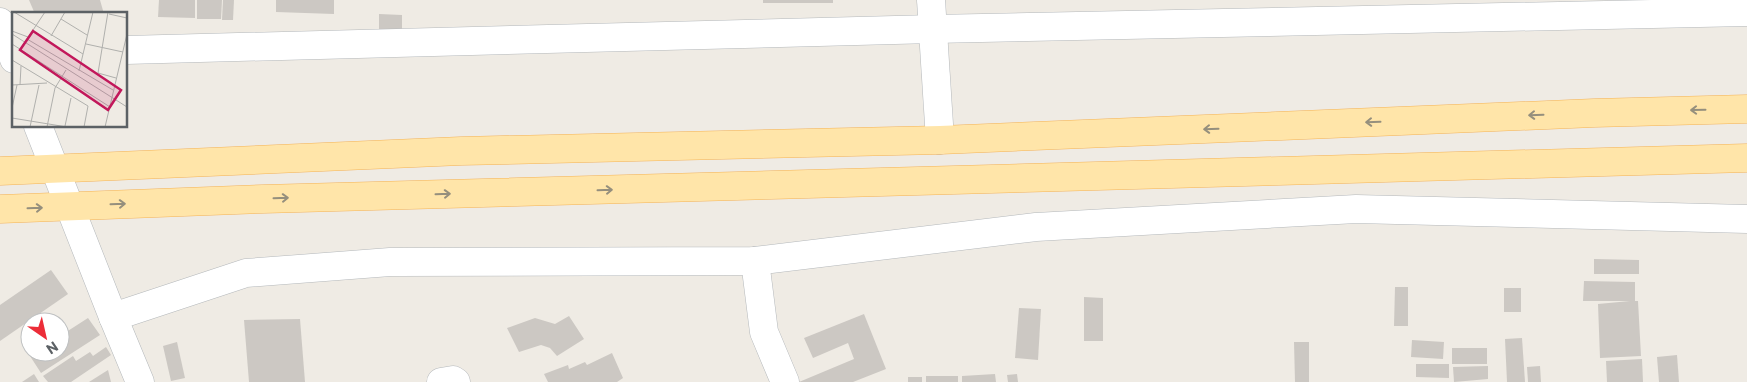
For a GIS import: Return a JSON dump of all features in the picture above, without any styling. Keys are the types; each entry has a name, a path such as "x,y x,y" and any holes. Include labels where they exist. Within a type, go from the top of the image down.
{"main road":[{"path":"0,171 461,152 940,140 1594,113 1747,109"},
{"path":"0,209 283,198 1747,158"}],"street":[{"path":"931,0 940,140"},
{"path":"128,50 933,29 1747,12"},
{"path":"0,22 12,52"},
{"path":"39,128 112,317 140,382"},
{"path":"112,317 246,273 390,262 756,261 1036,227 1356,209 1747,219"},
{"path":"756,261 764,332 784,382"},
{"path":"441,382 453,380 456,382"}],"building":[{"path":"29,0 100,0 103,12 34,12"},
{"path":"159,0 195,0 195,18 158,17"},
{"path":"197,0 222,0 221,19 197,19"},
{"path":"223,0 234,0 233,20 222,20"},
{"path":"276,0 334,0 334,14 276,12"},
{"path":"763,0 833,0 833,3 763,3"},
{"path":"379,14 402,15 402,30 379,30"},
{"path":"1594,259 1639,260 1639,274 1594,274"},
{"path":"51,270 68,294 42,312 20,312 20,327 0,341 0,305"},
{"path":"1584,281 1635,282 1635,301 1638,301 1641,356 1600,358 1598,304 1630,301 1583,301"},
{"path":"1395,287 1408,287 1408,326 1394,326"},
{"path":"1504,288 1521,288 1521,312 1504,312"},
{"path":"1084,297 1103,298 1103,341 1084,341"},
{"path":"1019,308 1041,309 1038,360 1015,358"},
{"path":"864,314 886,369 853,382 799,382 854,359 848,343 813,358 804,338"},
{"path":"569,316 584,339 557,356 550,348 541,345 519,352 507,328 535,318 555,324"},
{"path":"88,318 100,335 70,354 70,330"},
{"path":"300,319 305,382 249,382 244,320"},
{"path":"1522,338 1525,382 1507,382 1505,339"},
{"path":"1412,340 1444,342 1443,359 1411,357"},
{"path":"177,342 185,378 171,381 163,346"},
{"path":"1294,342 1309,342 1309,382 1295,382"},
{"path":"106,347 111,355 71,382 48,382 43,376 64,362 70,362 70,358 73,356 76,361 90,352 93,356"},
{"path":"1452,348 1487,348 1487,364 1452,364"},
{"path":"612,353 623,378 617,382 548,382 544,374 568,365 569,369 585,362 587,365"},
{"path":"1677,355 1679,382 1659,382 1657,357"},
{"path":"1642,359 1643,382 1607,382 1606,361"},
{"path":"34,362 58,362 41,373"},
{"path":"1416,364 1449,364 1449,378 1416,377"},
{"path":"1488,366 1488,379 1454,382 1453,367"},
{"path":"1540,366 1541,382 1528,382 1527,367"},
{"path":"108,370 111,382 89,382"},
{"path":"34,374 39,382 22,382"},
{"path":"995,374 996,382 962,382 962,376"},
{"path":"1017,374 1018,382 1008,382 1007,375"},
{"path":"926,376 958,376 958,382 926,382"},
{"path":"908,377 922,377 922,382 908,382"}]}
